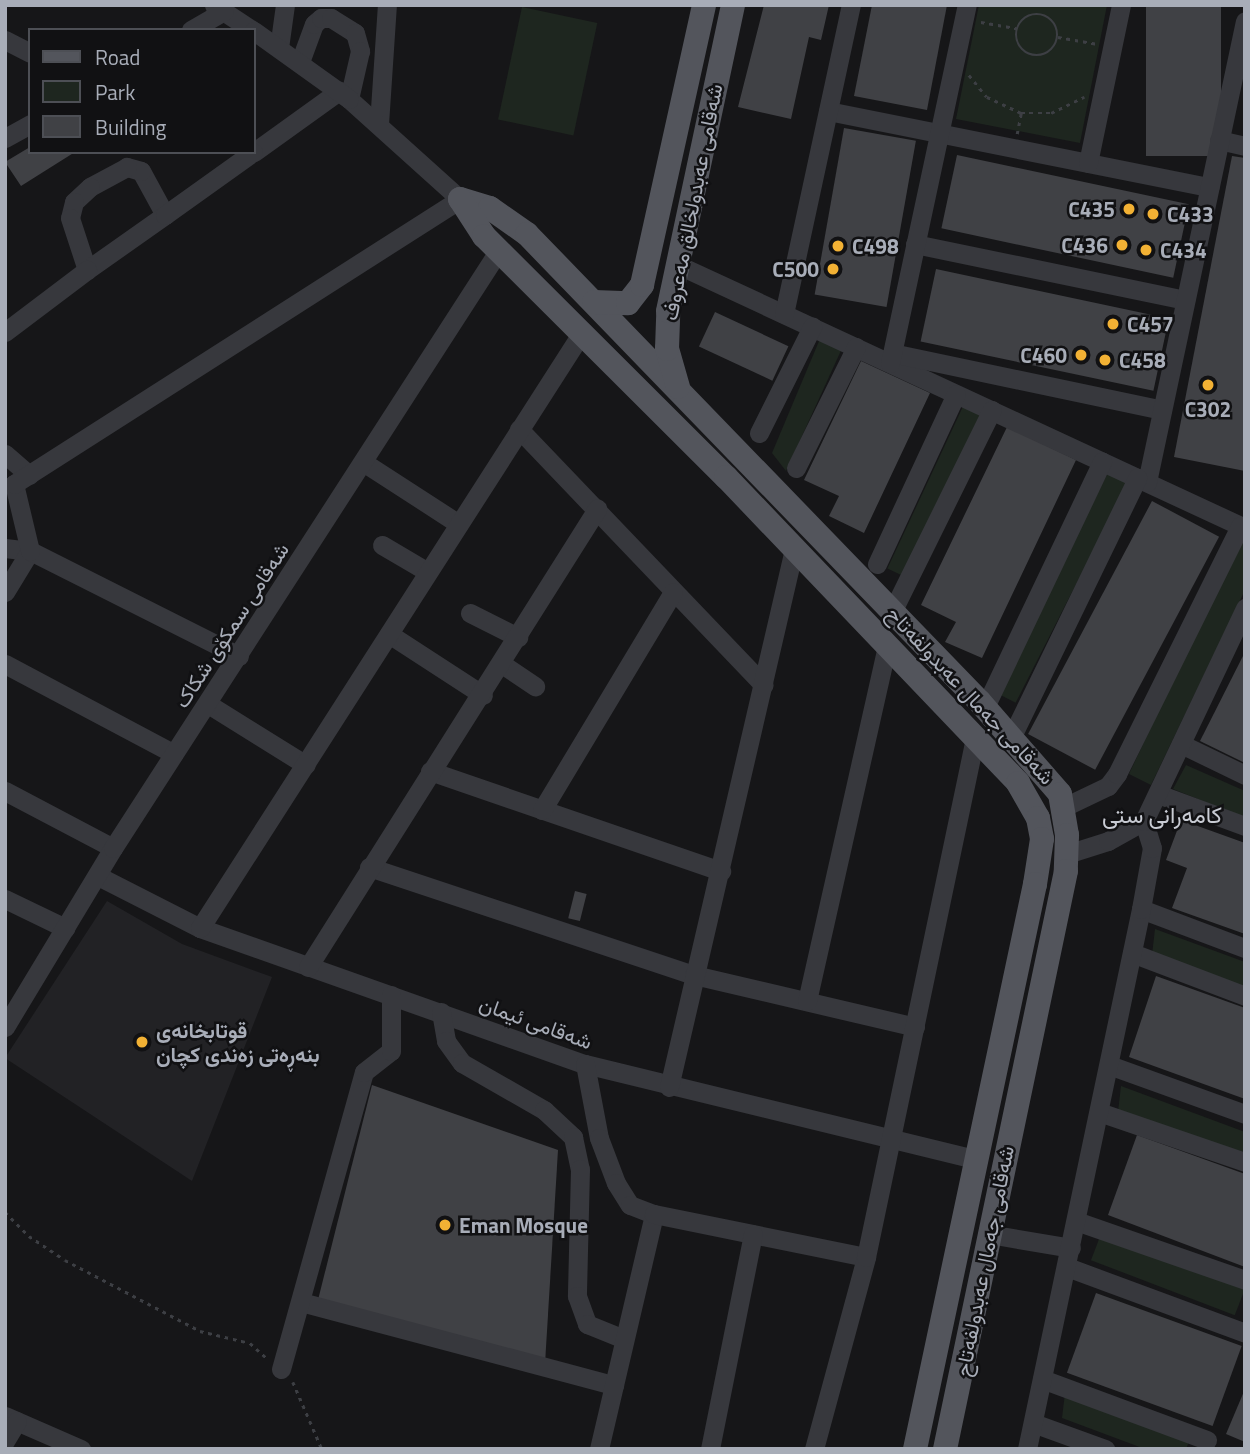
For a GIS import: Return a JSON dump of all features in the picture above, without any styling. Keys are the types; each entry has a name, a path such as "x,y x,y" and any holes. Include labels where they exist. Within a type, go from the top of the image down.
{"main road":[{"name":"شەقامی عەبدولخالق مەعروف","path":"594,302 628,303 642,285 704,5"},
{"name":"شەقامی عەبدولخالق مەعروف","path":"684,397 674,380 667,349 677,264 733,5"},
{"name":"شەقامی جەمال عەبدولفەتاح","path":"460,199 516,224 893,610 1012,736 1056,788 1062,808 1067,854 945,1449"},
{"name":"شەقامی جەمال عەبدولفەتاح","path":"460,199 474,224 726,477 1030,799 1042,838 915,1449"},
{"path":"726,477 744,458"}],"street":[{"path":"279,48 285,5"},
{"path":"379,124 387,5"},
{"path":"784,314 851,5"},
{"path":"1088,163 1121,5"},
{"path":"194,28 219,8"},
{"name":"شەقامی جەمال عەبدولفەتاح","path":"219,8 250,28"},
{"path":"891,358 966,12"},
{"path":"256,150 344,95 360,51 355,33 331,18 321,18 314,24 300,62"},
{"path":"1012,736 1142,480 1162,410 1245,21"},
{"name":"شەقامی جەمال عەبدولفەتاح","path":"256,32 344,95 460,199"},
{"path":"5,40 28,52"},
{"path":"828,111 1209,187"},
{"path":"5,138 28,125"},
{"path":"1219,140 1245,146"},
{"path":"5,332 250,154"},
{"path":"87,270 70,218 74,202 90,187 127,167 141,171 165,215"},
{"path":"5,593 30,551 15,484 460,199"},
{"path":"915,244 1185,300"},
{"name":"شەقامی سمکۆی شکاک","path":"6,1026 113,848 499,250"},
{"path":"677,264 856,347 891,358 1162,410"},
{"path":"759,433 812,327"},
{"path":"200,928 583,331"},
{"path":"796,468 856,347"},
{"path":"891,358 956,394 1242,527 1117,774 1108,786 1062,808"},
{"path":"877,564 956,394"},
{"path":"893,610 992,410"},
{"path":"519,429 764,685"},
{"path":"5,454 29,475"},
{"path":"985,707 1102,461"},
{"path":"363,462 459,524"},
{"path":"308,967 430,771 483,695 597,509"},
{"path":"383,545 428,572"},
{"path":"5,548 30,551 239,656"},
{"path":"669,1087 794,549"},
{"path":"542,810 673,592"},
{"path":"1067,854 1108,841 1144,821 1245,608"},
{"path":"470,612 518,637"},
{"path":"389,634 483,695"},
{"path":"807,1002 887,647"},
{"path":"5,664 174,754"},
{"path":"502,664 536,686"},
{"path":"208,704 306,765"},
{"path":"814,1449 866,1257 915,1027 962,783 975,738"},
{"path":"1181,744 1245,775"},
{"path":"430,771 721,871"},
{"path":"5,791 113,848"},
{"path":"1158,793 1245,826"},
{"path":"1027,1449 1141,909 1152,848 1144,821"},
{"path":"369,867 694,975 915,1027"},
{"name":"شەقامی ئیمان","path":"98,876 200,928 585,1065 976,1159"},
{"path":"5,899 65,928"},
{"path":"1141,909 1245,948"},
{"path":"1132,953 1245,996"},
{"path":"281,1369 364,1072 391,1051 391,995"},
{"path":"441,1012 446,1041 462,1063 544,1110 573,1137 580,1169 577,1296 587,1324 624,1339"},
{"path":"585,1065 599,1138 616,1183 630,1205 654,1214 866,1257"},
{"path":"1109,1065 1245,1114"},
{"path":"1099,1112 1245,1162"},
{"path":"599,1449 654,1214"},
{"path":"1076,1221 1245,1280"},
{"path":"710,1449 753,1234"},
{"path":"989,1234 1069,1257 1245,1333"},
{"path":"301,1302 614,1385"},
{"path":"1042,1379 1207,1440"},
{"path":"5,1441 11,1419 81,1449"},
{"path":"1033,1423 1105,1449"}],"path":[{"path":"966,12 1017,28"},
{"path":"1039,14 1051,19 1058,37 1047,53 1034,55 1018,42 1017,28 1026,18 1039,14"},
{"path":"1058,37 1112,47"},
{"path":"957,54 983,94 1021,113 1058,111 1102,92"},
{"path":"5,1212 29,1236 65,1260 200,1331 250,1343 292,1378 296,1396 322,1449"}],"shaded area":[{"path":"107,901 182,944 272,977 192,1181 5,1058"}],"green space":[{"path":"979,5 1107,5 1080,143 956,119"},
{"path":"522,7 597,23 573,135 498,119"},
{"path":"822,334 844,344 786,471 772,453"},
{"path":"966,400 987,410 908,578 887,569"},
{"path":"1110,469 1130,479 1016,703 996,693"},
{"path":"1239,538 1245,541 1245,590 1151,785 1129,774"},
{"path":"1186,765 1245,791 1245,818 1173,789"},
{"path":"1155,929 1245,962 1245,988 1152,955"},
{"path":"1121,1086 1245,1132 1245,1158 1118,1112"},
{"path":"1101,1234 1245,1289 1235,1315 1091,1260"},
{"path":"1065,1393 1190,1439 1186,1449 1145,1449 1062,1418"}],"building":[{"path":"764,5 829,5 821,40 809,37 791,119 738,107"},
{"path":"872,5 947,5 927,110 854,96"},
{"path":"1146,5 1221,5 1221,156 1146,156"},
{"path":"844,128 916,141 887,307 815,294"},
{"path":"28,148 28,154 72,154 21,186 5,162"},
{"path":"957,155 1189,204 1173,278 941,228"},
{"path":"1232,156 1245,158 1245,471 1174,457"},
{"path":"936,269 1169,318 1153,391 921,341"},
{"path":"715,312 788,346 772,381 699,346"},
{"path":"861,361 930,393 864,533 829,516 839,496 804,480"},
{"path":"1007,427 1076,460 982,658 945,642 956,622 921,605"},
{"path":"1152,501 1219,537 1095,770 1028,734"},
{"path":"1245,652 1245,763 1200,741"},
{"path":"1181,820 1245,843 1245,934 1172,908 1187,868 1166,860"},
{"path":"575,891 587,894 580,921 568,918"},
{"path":"1156,976 1245,1008 1245,1099 1129,1057"},
{"name":"Eman Mosque","path":"372,1085 558,1150 545,1364 318,1300"},
{"path":"1137,1135 1245,1174 1245,1267 1108,1215"},
{"path":"1096,1293 1242,1346 1213,1426 1067,1373"},
{"path":"1245,1389 1245,1442 1226,1434"}],"place":[{"name":"C435","path":"1129,209"},
{"name":"C433","path":"1153,214"},
{"name":"C436","path":"1122,245"},
{"name":"C498","path":"838,246"},
{"name":"C434","path":"1146,250"},
{"name":"C500","path":"833,269"},
{"name":"C457","path":"1113,324"},
{"name":"C460","path":"1081,355"},
{"name":"C458","path":"1105,360"},
{"name":"C302","path":"1208,385"},
{"name":"قوتابخانەی بنەڕەتی زەندی کچان","path":"142,1042"},
{"name":"Eman Mosque","path":"445,1225"}],"district":[{"name":"كامه‌رانی ستی","path":"1162,815"}]}
